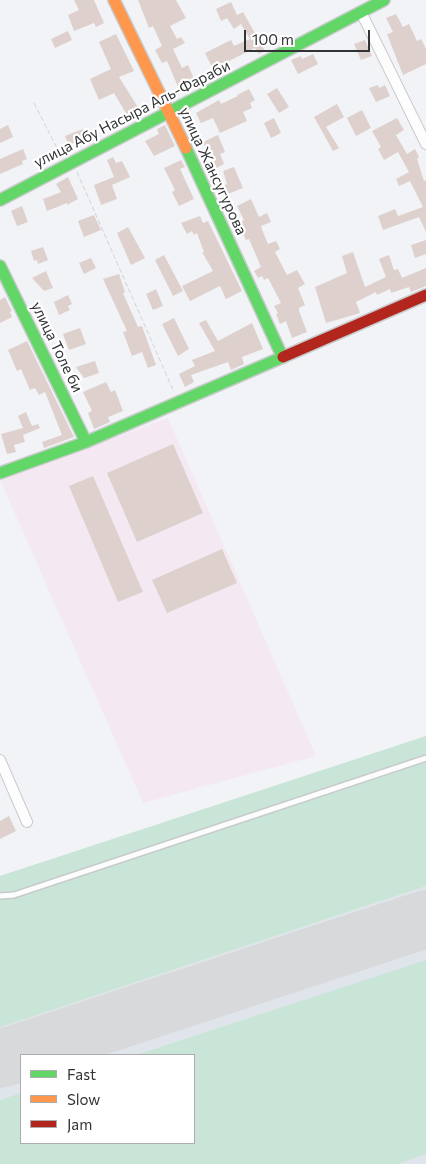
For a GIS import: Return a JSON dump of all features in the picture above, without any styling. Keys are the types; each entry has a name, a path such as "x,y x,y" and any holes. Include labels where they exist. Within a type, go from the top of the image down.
{"street":[{"name":"улица Жансугурова","path":"114,0 170,112 282,356"},
{"name":"улица Абу Насыра Аль-Фараби","path":"0,200 384,0"},
{"path":"361,12 426,144"},
{"name":"улица Толе би","path":"0,266 86,442"},
{"path":"0,473 86,442 426,295"},
{"path":"0,760 27,822"}],"lane":[{"path":"2,897 426,758"}],"path":[{"path":"34,103 69,164 178,402"}],"shaded area":[{"path":"168,418 316,756 143,803 0,480"},
{"path":"426,739 426,1164 0,1164 0,876"}],"green space":[{"path":"426,736 426,886 0,1027 0,876"},
{"path":"426,960 426,1154 397,1164 0,1164 0,1100 20,1093 20,1144 195,1144 195,1054 139,1054"}],"building":[{"path":"74,0 94,0 104,23 96,27 94,23 74,31 68,15 79,10"},
{"path":"138,0 176,0 186,18 170,26 177,39 181,37 185,43 173,49 182,68 188,65 195,81 179,89 167,61 162,63 155,50 162,46 153,26 149,28"},
{"path":"231,2 237,15 243,12 265,51 259,54 255,48 213,69 205,53 231,40 234,46 250,39 241,24 234,29 227,18 221,21 216,9"},
{"path":"396,14 403,27 409,24 417,41 421,39 426,49 426,64 403,75 387,34 393,32 386,18"},
{"path":"68,31 72,40 55,48 51,39"},
{"path":"116,34 134,71 119,77 139,109 127,115 114,93 99,100 90,79 111,69 99,42"},
{"path":"365,40 372,56 361,60 354,44"},
{"path":"313,54 318,64 298,74 291,60 301,56 302,59"},
{"path":"378,85 379,88 385,85 390,96 376,102 369,88"},
{"path":"277,88 289,107 279,113 267,94"},
{"path":"249,89 255,100 250,103 252,108 243,112 247,121 220,133 213,118 201,123 196,113 219,100 221,104"},
{"path":"337,104 344,117 326,127 339,148 333,151 314,117"},
{"path":"362,110 371,128 356,136 347,118"},
{"path":"274,118 281,133 271,138 264,123"},
{"path":"397,118 404,130 396,135 407,154 415,149 419,157 417,159 424,181 426,180 426,232 419,217 383,230 378,216 395,209 398,216 423,207 410,181 399,186 396,179 409,172 398,152 384,160 378,149 381,147 372,131"},
{"path":"8,125 13,137 0,143 0,129"},
{"path":"165,125 175,146 154,156 145,141 159,134 157,129"},
{"path":"83,129 87,137 69,145 65,136"},
{"path":"218,135 225,152 220,154 224,164 211,171 208,163 211,161 203,142"},
{"path":"23,149 27,159 22,161 23,164 0,174 0,159"},
{"path":"113,157 116,163 122,161 130,177 112,185 117,199 101,205 94,185 114,177 107,160"},
{"path":"181,160 185,167 180,169 194,199 179,206 172,192 175,190 164,168"},
{"path":"234,167 243,188 228,194 224,186 227,184 223,171"},
{"path":"68,177 78,199 67,205 67,203 47,211 43,199 61,192 56,184"},
{"path":"251,199 259,217 267,213 271,222 261,226 268,244 276,241 280,249 275,252 287,275 297,270 305,284 298,288 305,305 299,308 299,311 307,332 292,338 286,321 280,324 276,314 278,313 274,306 281,303 268,278 264,280 262,276 258,278 254,271 261,267 249,239 246,240 238,223 244,220 237,206"},
{"path":"22,206 28,222 17,226 11,211"},
{"path":"94,215 101,230 84,237 78,221"},
{"path":"200,216 203,223 208,221 242,291 226,299 220,286 190,301 182,286 213,271 202,252 204,252 197,233 194,235 192,231 187,234 181,223"},
{"path":"128,227 145,258 131,265 117,233"},
{"path":"426,240 426,254 415,258 411,245"},
{"path":"43,247 48,260 38,264 37,260 34,261 31,251"},
{"path":"353,252 365,287 386,277 379,259 389,255 394,270 398,269 402,278 426,268 426,286 411,292 409,287 391,293 390,289 377,295 376,292 356,302 360,313 326,323 315,287 347,273 342,256"},
{"path":"164,255 183,291 173,296 155,260"},
{"path":"91,258 96,268 84,274 79,263"},
{"path":"46,271 53,288 44,291 32,278"},
{"path":"119,274 125,292 123,293 138,327 142,326 156,365 148,368 142,352 132,356 123,332 127,331 103,279"},
{"path":"156,289 163,306 153,310 146,294"},
{"path":"68,295 72,304 68,306 70,310 59,315 54,302"},
{"path":"5,297 12,311 10,312 12,317 0,323 0,300"},
{"path":"174,318 189,349 178,356 162,324"},
{"path":"206,320 218,341 252,323 263,349 242,357 244,364 231,370 228,362 191,375 194,382 185,387 179,374 195,366 192,360 215,351 199,323"},
{"path":"80,328 86,344 69,350 63,334"},
{"path":"27,341 74,437 44,448 42,442 62,435 45,392 39,395 35,388 30,390 21,369 17,371 8,350"},
{"path":"95,361 99,373 84,378 76,367"},
{"path":"106,382 111,392 115,390 123,411 108,417 110,422 94,429 88,413 92,411 83,392"},
{"path":"26,412 32,426 38,424 40,428 23,435 25,442 14,445 16,452 7,454 1,434 23,428 18,416"},
{"path":"173,444 203,513 137,542 107,473"},
{"path":"93,476 143,592 118,602 69,486"},
{"path":"222,549 237,583 167,613 152,580"},
{"path":"9,816 16,831 0,839 0,821"}],"runway":[{"path":"0,1059 426,919"}],"traffic: fast":[{"path":"0,200 384,0"},
{"path":"186,148 282,356"},
{"path":"0,266 86,442"},
{"path":"0,473 86,442 283,357"}],"traffic: slow":[{"path":"114,0 186,148"}],"traffic: jam":[{"path":"283,357 426,295"}]}
